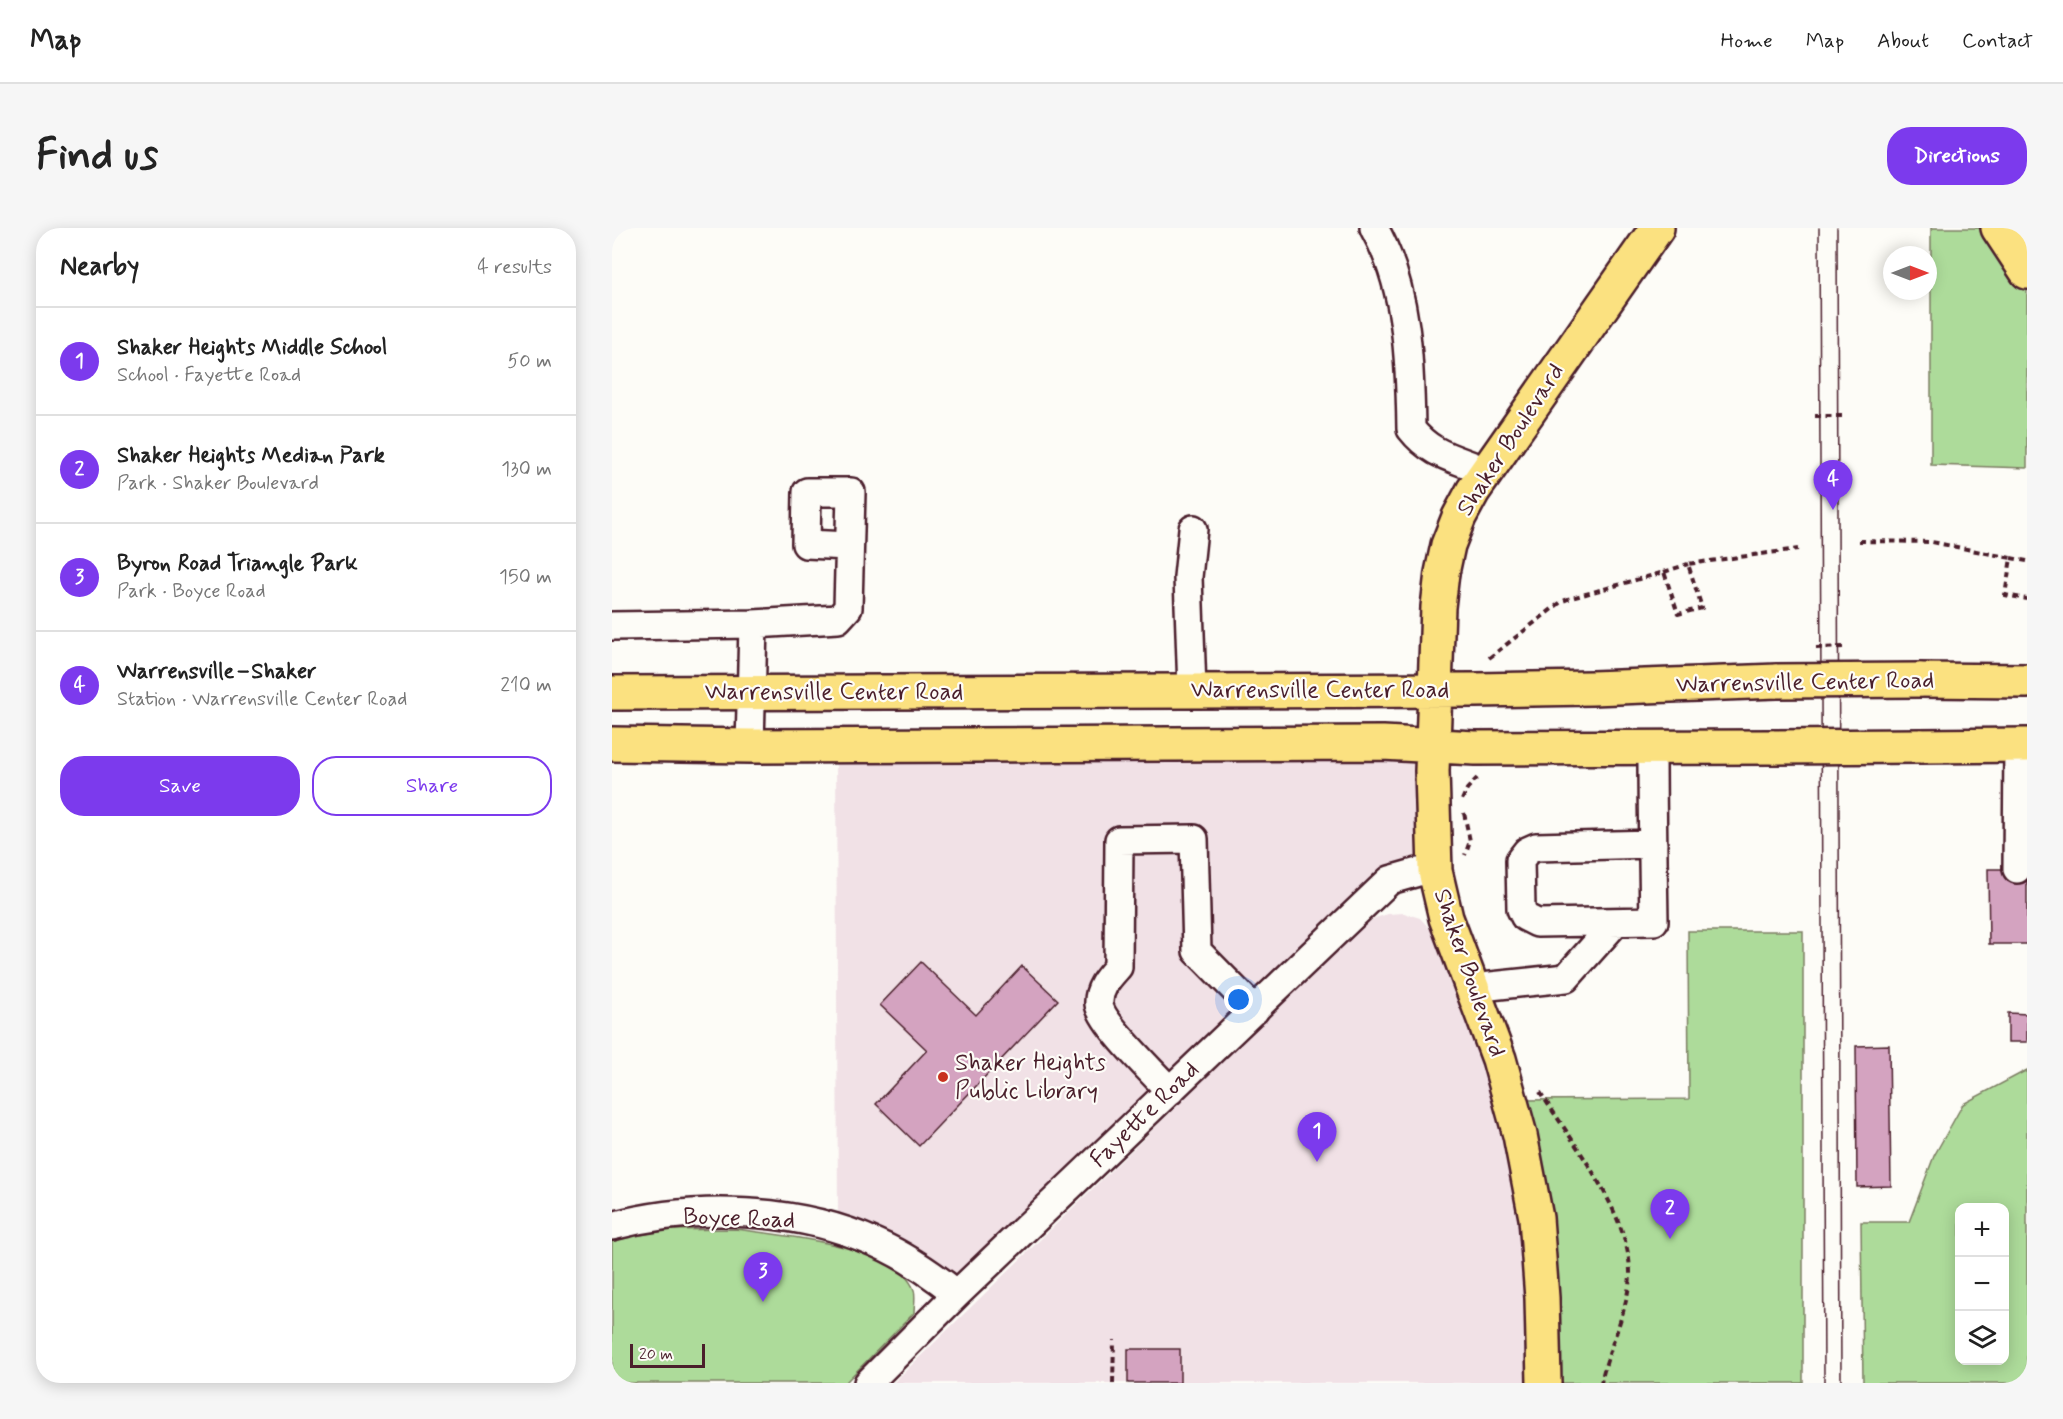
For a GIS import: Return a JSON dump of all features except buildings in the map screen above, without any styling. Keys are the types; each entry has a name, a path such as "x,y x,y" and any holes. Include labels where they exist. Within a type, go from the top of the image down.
{"main road":[{"name":"Shaker Boulevard","path":"1544,1383 1538,1250 1530,1181 1508,1090 1446,918 1449,866 1433,746 1438,607 1448,545 1459,517 1485,471 1657,228"},
{"path":"1998,228 2027,272"},
{"name":"Warrensville Center Road","path":"612,693 1434,690 1592,688 1777,681 2027,681"},
{"path":"612,744 750,746 1383,743 1475,748 2023,745"}],"street":[{"path":"1374,228 1392,274 1406,332 1410,363 1411,429 1429,448 1485,471"},
{"path":"1192,690 1188,578 1193,529"},
{"path":"612,626 753,624 838,619 848,608 849,546"},
{"path":"750,746 753,624"},
{"path":"2017,869 2023,745"},
{"path":"1652,748 1654,921 1537,923 1525,917 1521,909 1520,860 1527,851 1536,847 1653,844"},
{"path":"1170,1091 1104,1019 1099,1004 1103,984 1118,967 1119,840 1194,839 1197,951 1256,1010"},
{"name":"Fayette Road","path":"867,1383 1390,880 1449,866"},
{"path":"1472,988 1566,978 1616,922"},
{"name":"Boyce Road","path":"612,1226 663,1217 704,1214 770,1216 803,1220 875,1242 906,1257 957,1294"}],"path":[{"path":"1815,416 1843,416"},
{"path":"1859,541 1932,542 2027,561"},
{"path":"1489,658 1568,599 1688,564 1798,549"},
{"path":"2011,558 2005,595 2027,599"},
{"path":"1664,572 1678,614 1702,608 1688,564"},
{"path":"1816,648 1845,647"},
{"path":"1449,866 1470,841 1461,804 1467,789 1481,774"},
{"path":"1538,1089 1590,1167 1617,1220 1627,1252 1630,1272 1626,1296 1601,1383"},
{"path":"1113,1383 1114,1340"}],"shaded area":[{"path":"836,745 1433,746 1433,852 1404,876 957,1294 838,1229"},
{"path":"1404,913 1420,918 1438,938 1485,1056 1519,1183 1532,1383 893,1383 1359,929 1375,918"}],"green space":[{"path":"1931,228 2027,228 2027,468 1931,465 1931,300 1937,300 1937,246 1931,246"},
{"path":"1688,931 1803,931 1803,1383 1544,1383 1511,1100 1689,1099"},
{"path":"2027,1070 2027,1383 1863,1383 1861,1222 1909,1222 1934,1156 1963,1104"},
{"path":"736,1229 835,1245 885,1262 903,1275 914,1290 914,1313 845,1383 612,1383 612,1241 665,1230"}],"tram line":[{"path":"1819,228 1824,1383"},
{"path":"1837,228 1841,1383"}],"place":[{"name":"Warrensville–Shaker","path":"1833,510"},
{"name":"Shaker Heights Public Library","path":"943,1077"},
{"name":"Shaker Heights Middle School","path":"1317,1162"},
{"name":"Shaker Heights Median Park","path":"1670,1239"},
{"name":"Byron Road Triangle Park","path":"763,1302"}]}
